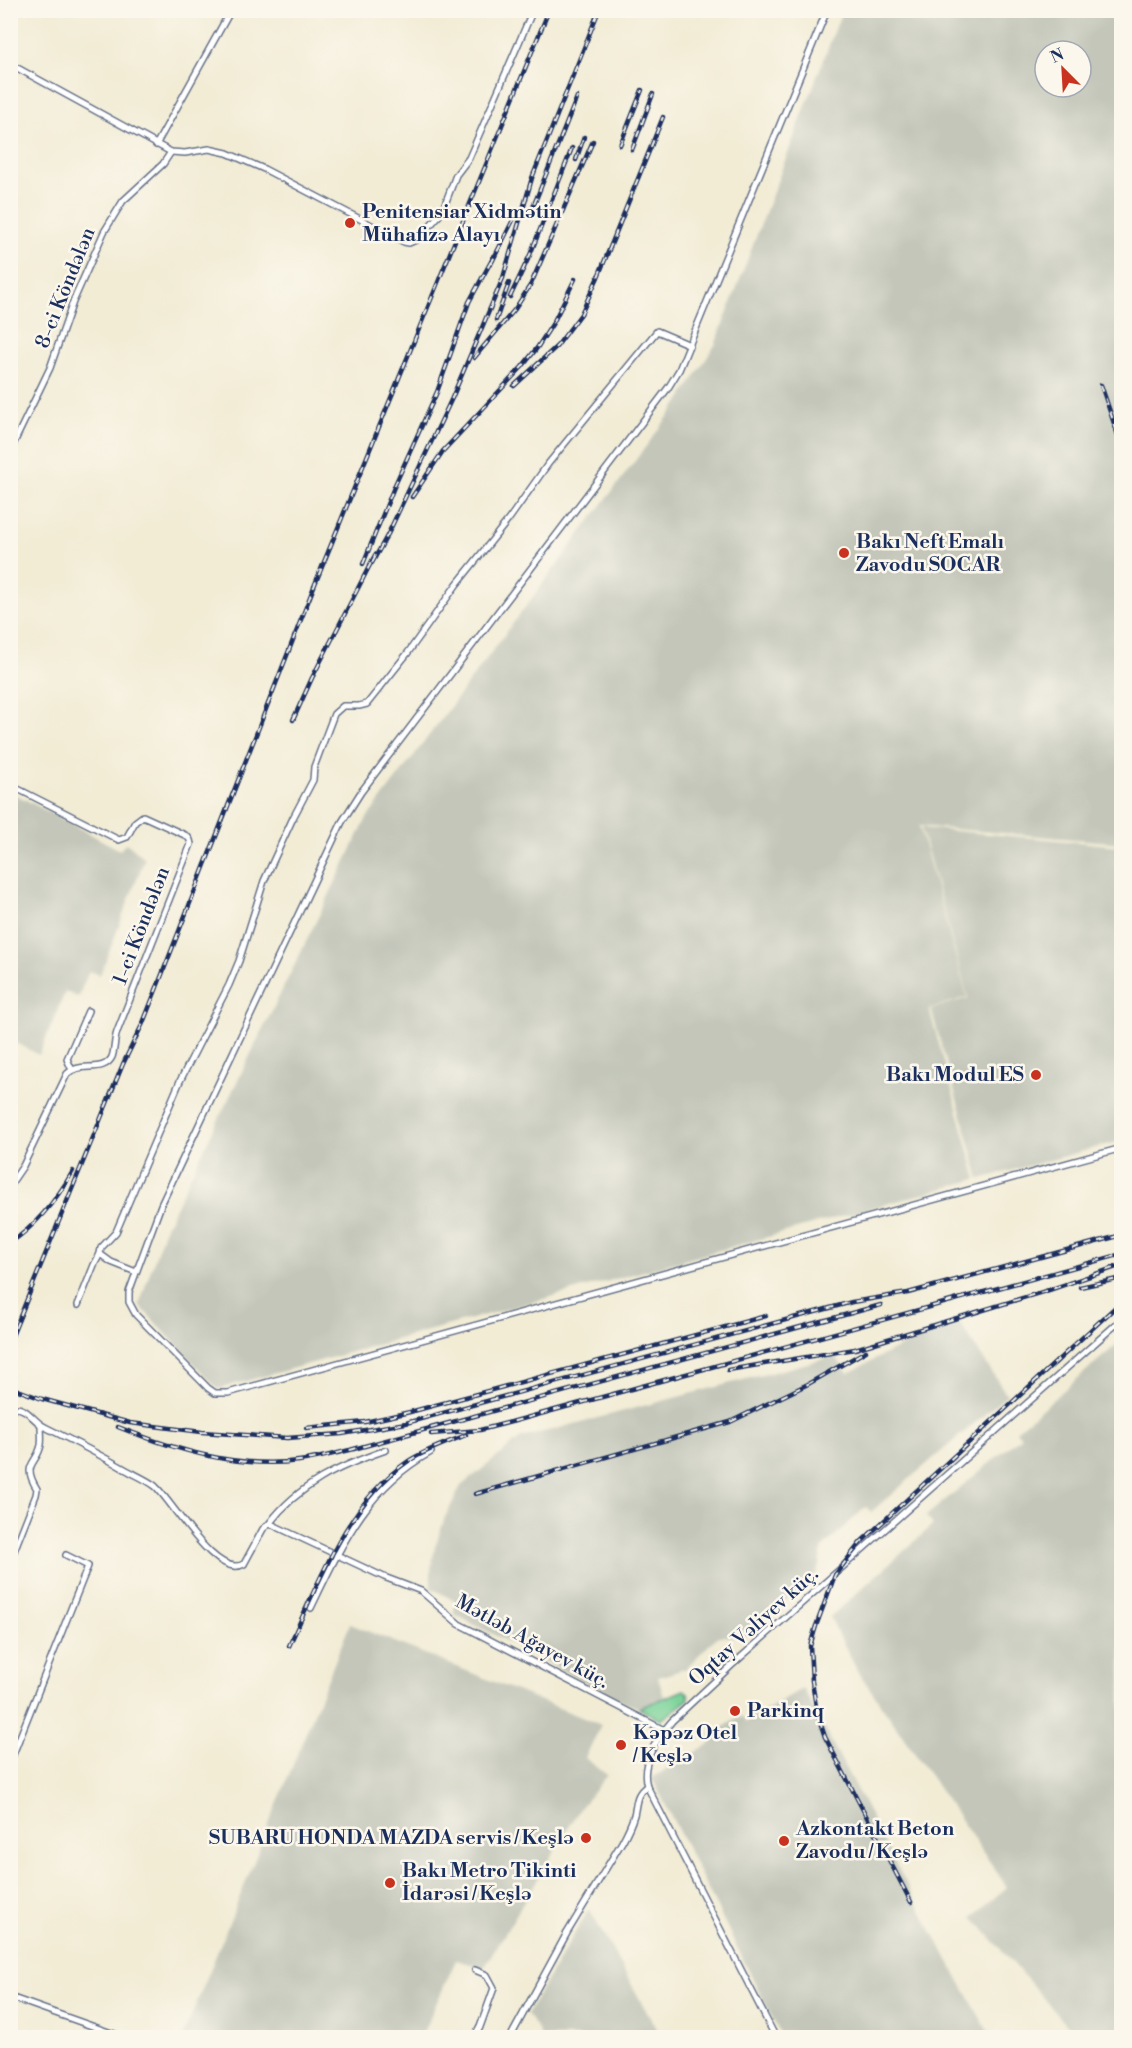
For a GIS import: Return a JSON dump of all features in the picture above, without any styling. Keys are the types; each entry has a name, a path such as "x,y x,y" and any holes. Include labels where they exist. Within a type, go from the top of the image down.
{"street":[{"path":"156,145 231,10"},
{"path":"10,64 171,152 179,154 209,148 220,150 264,169 404,242 414,242 445,205 453,180 469,158 533,10"},
{"path":"827,10 690,345 668,388 351,807 165,1196 129,1292 129,1302 136,1316 208,1388 215,1393 228,1393 1122,1148"},
{"name":"8-ci Köndələn","path":"10,451 50,368 73,302 104,232 123,201 163,164 171,152"},
{"path":"78,1305 101,1248 116,1232 180,1081 229,985 239,961 264,881 313,780 314,767 334,714 343,706 368,704 407,654 456,584 509,519 548,464 657,331 690,345"},
{"name":"1-ci Köndələn","path":"10,785 119,840 127,837 135,822 143,816 187,836 191,844 117,1032 111,1059 102,1066 72,1070"},
{"path":"10,1185 23,1166 72,1070 67,1059 88,1011"},
{"path":"100,1254 111,1262 136,1272"},
{"name":"Oqtay Vəliyev küç.","path":"510,2037 630,1827 635,1811 634,1804 639,1794 647,1786 645,1779 647,1766 664,1730 745,1653 1122,1319"},
{"path":"10,1409 24,1410 41,1425 155,1487 209,1553 236,1567 244,1564 263,1529 304,1488 351,1462 386,1450"},
{"path":"10,1561 36,1495 37,1489 30,1467 41,1443 41,1425"},
{"path":"311,1608 356,1522 379,1492 404,1469 431,1452"},
{"name":"Mətləb Ağayev küç.","path":"269,1524 421,1591 459,1624 664,1730"},
{"path":"10,1762 88,1566 87,1563 66,1555"},
{"path":"647,1786 776,2037"},
{"path":"474,2037 494,1988 487,1975 475,1970"},
{"path":"10,1997 120,2037"}],"shaded area":[{"name":"Bakı Neft Emalı Zavodu SOCAR","path":"842,11 1121,11 1121,843 919,826 967,997 929,1009 977,1179 218,1389 139,1305 165,1228 367,818 677,405 715,345"},
{"path":"11,792 120,850 126,843 145,858 100,975 89,971 78,997 65,992 39,1055 11,1040"},
{"path":"921,828 1121,846 1121,1141 980,1179 931,1009 968,998"},
{"path":"959,1322 1007,1395 871,1512 866,1507 823,1547 817,1573 744,1637 718,1636 685,1669 658,1677 664,1697 639,1708 623,1702 454,1614 455,1601 431,1588 431,1568 435,1547 445,1517 461,1486 521,1438 835,1356 848,1373 933,1330"},
{"path":"1121,1341 1121,2037 1077,2037 973,1917 1007,1887 857,1670 830,1617 933,1525 926,1516 1021,1437 1016,1431"},
{"name":"Bakı Metro Tikinti İdarəsi / Keşlə","path":"350,1624 601,1725 585,1758 607,1775 581,1807 484,1968 456,1960 421,2037 183,2037"},
{"name":"Azkontakt Beton Zavodu / Keşlə","path":"803,1688 917,1904 991,2037 782,2037 652,1778 714,1741 710,1735 742,1716 746,1722"},
{"path":"589,1909 661,2037 542,2037 527,2014"}],"green space":[{"path":"684,1690 688,1693 689,1699 661,1720 639,1708"}],"railway":[{"path":"10,1341 123,1064 143,1023 313,589 549,10"},
{"path":"372,563 452,398 503,278 532,178 599,10"},
{"path":"620,145 642,90"},
{"path":"632,150 653,94"},
{"path":"529,217 577,97"},
{"path":"514,386 557,346 581,314 663,117"},
{"path":"576,160 584,137"},
{"path":"474,358 515,309 531,284 593,141"},
{"path":"510,297 530,255 572,148"},
{"path":"491,264 518,210"},
{"path":"363,564 394,487 437,392 469,302 494,256"},
{"path":"412,497 443,451 537,348 553,323 575,279"},
{"path":"496,320 509,283"},
{"path":"1101,385 1122,447"},
{"path":"293,720 375,555"},
{"path":"10,1243 46,1211 73,1171"},
{"path":"10,1387 42,1399 130,1423 202,1432 287,1438 342,1434 406,1423 852,1302 908,1293 1122,1235"},
{"path":"431,1434 480,1430 515,1421 1122,1254"},
{"path":"728,1370 855,1349 1049,1290 1122,1265"},
{"path":"1080,1287 1122,1278"},
{"path":"911,1902 825,1737 817,1713 812,1681 810,1646 816,1626 835,1575 861,1542 1122,1301"},
{"path":"118,1427 207,1456 276,1463 305,1460 350,1450 881,1305"},
{"path":"306,1428 365,1422 410,1412 766,1316"},
{"path":"475,1494 730,1422 808,1384 866,1351"},
{"path":"289,1646 337,1545 367,1499 407,1462 466,1435"}],"place":[{"name":"Penitensiar Xidmətin Mühafizə Alayı","path":"350,223"},
{"name":"Bakı Neft Emalı Zavodu SOCAR","path":"844,553"},
{"name":"Bakı Modul ES","path":"1036,1075"},
{"name":"Parkinq","path":"735,1711"},
{"name":"Kəpəz Otel / Keşlə","path":"621,1745"},
{"name":"SUBARU HONDA MAZDA servis / Keşlə","path":"586,1838"},
{"name":"Azkontakt Beton Zavodu / Keşlə","path":"784,1841"},
{"name":"Bakı Metro Tikinti İdarəsi / Keşlə","path":"390,1883"}]}
